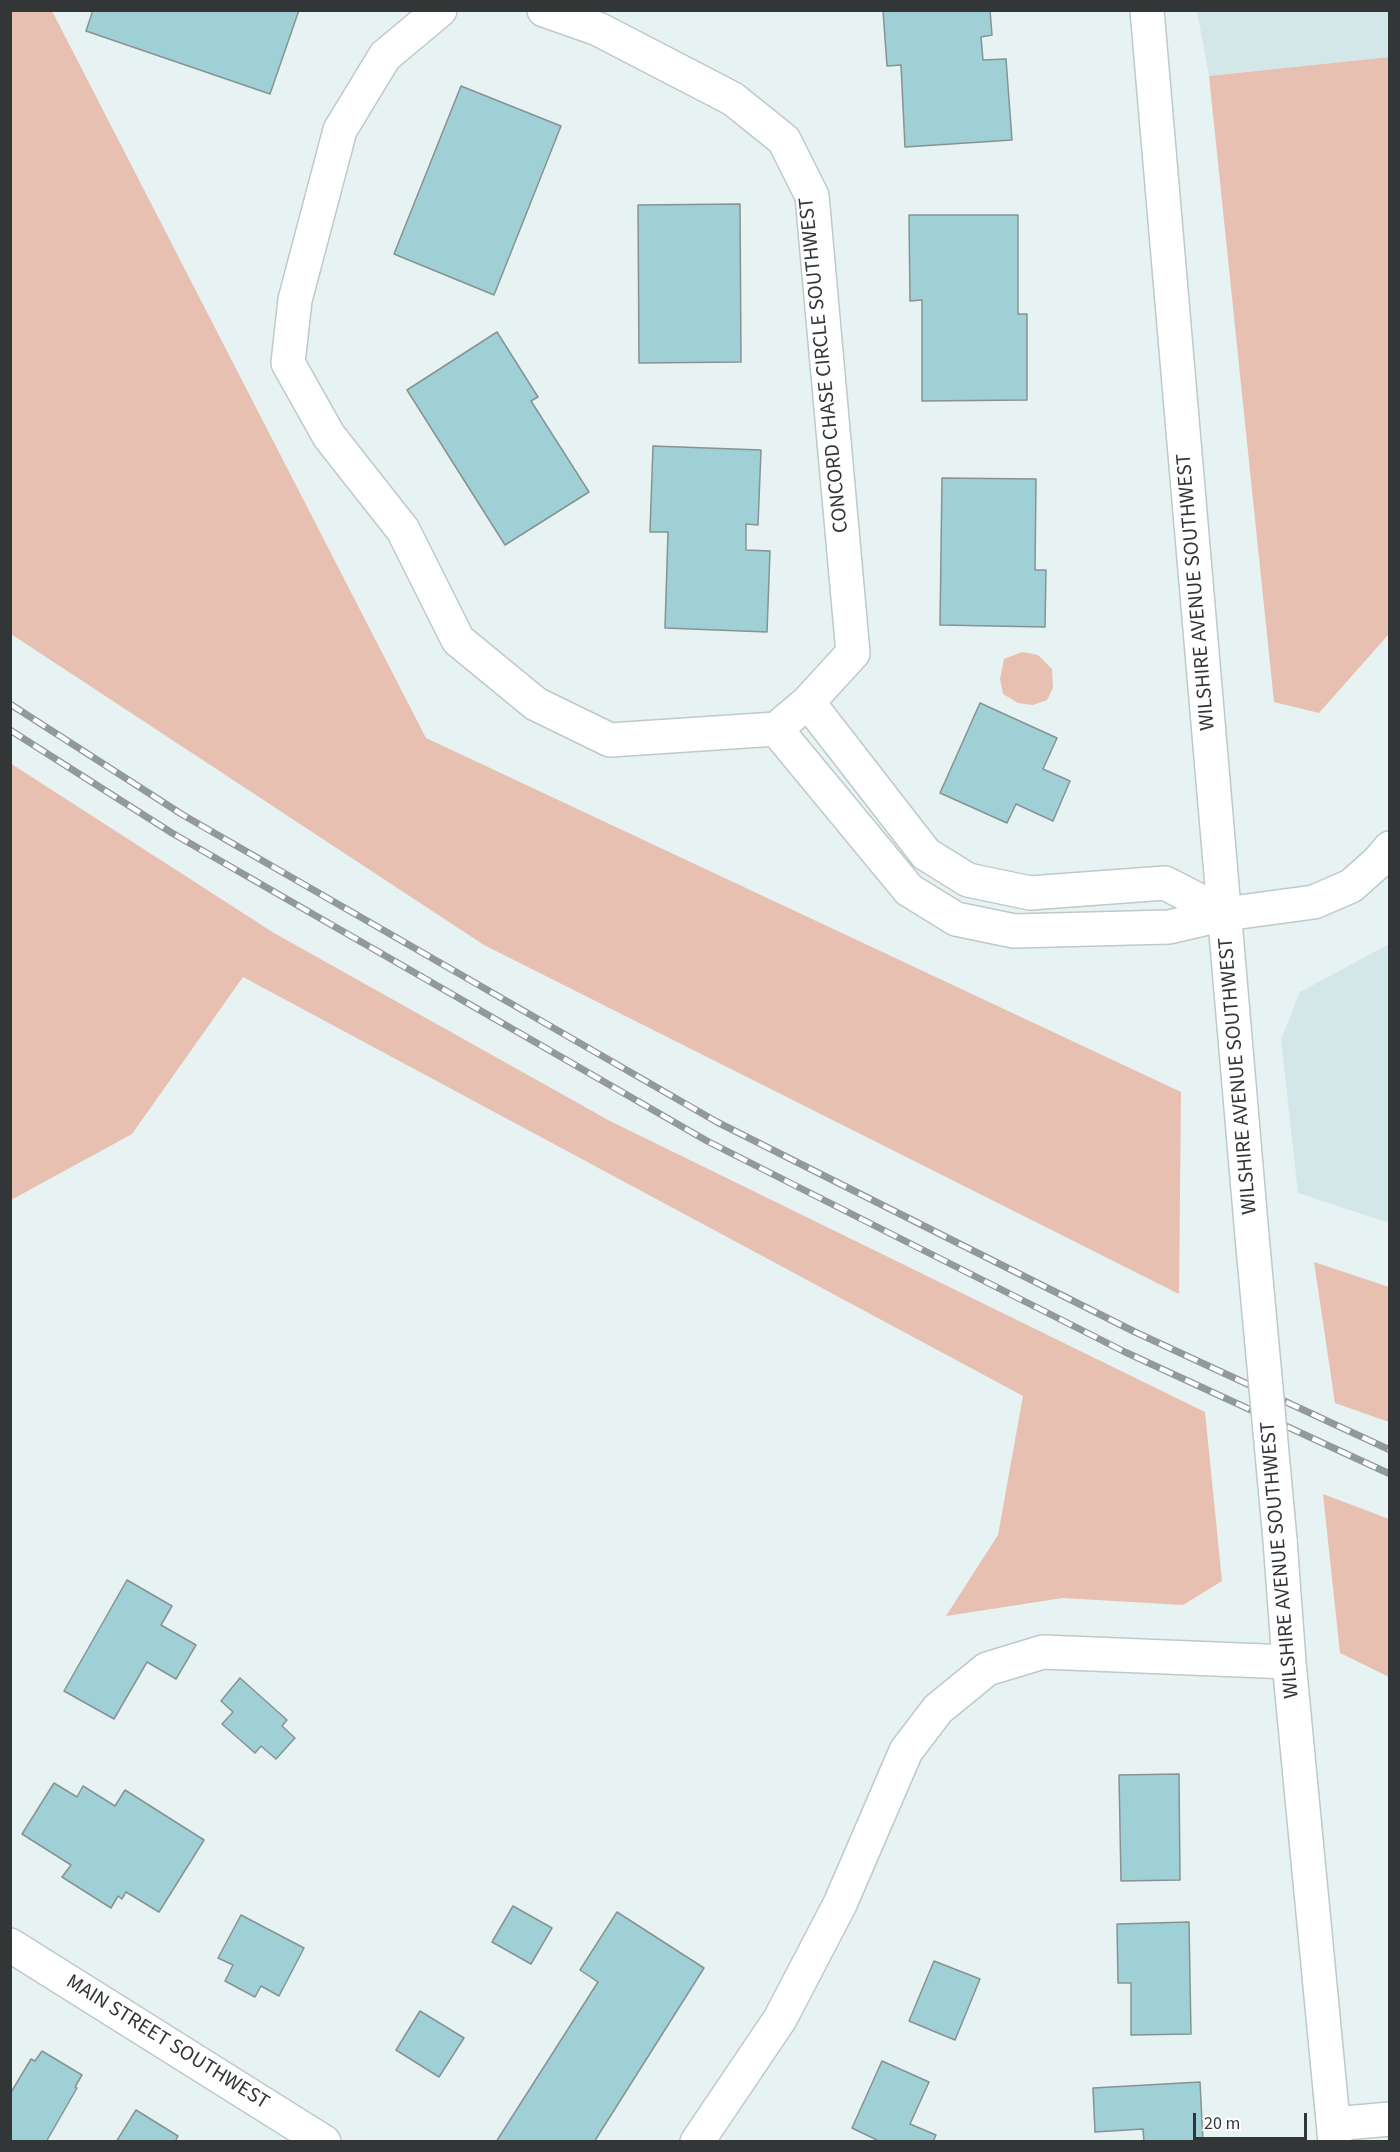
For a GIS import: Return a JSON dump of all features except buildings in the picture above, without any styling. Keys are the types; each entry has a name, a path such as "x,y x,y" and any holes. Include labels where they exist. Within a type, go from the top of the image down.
{"street":[{"path":"440,10 385,56 340,130 295,300 288,363 329,436 403,530 458,640 536,704 610,740 776,729 909,890 956,919 1014,931 1169,927 1225,914 1314,902 1351,886 1378,862 1389,848"},
{"name":"CONCORD CHASE CIRCLE SOUTHWEST","path":"544,10 598,29 733,99 784,140 812,196 853,653 808,702 776,729"},
{"name":"WILSHIRE AVENUE SOUTHWEST","path":"1147,10 1289,1662 1334,2133"},
{"path":"808,702 926,854 968,880 1030,893 1165,883 1225,914"},
{"path":"697,2142 780,2019 840,1904 906,1751 938,1709 987,1669 1042,1652 1289,1662"},
{"name":"MAIN STREET SOUTHWEST","path":"10,1945 324,2142"},
{"path":"1334,2133 1389,2119"}],"shaded area":[{"path":"10,11 52,11 426,738 1181,1092 1179,1294 484,945 11,634"},
{"path":"1197,11 1389,11 1389,57 1209,76"},
{"path":"1389,57 1389,634 1319,713 1274,702 1209,76"},
{"path":"1022,652 1038,655 1052,669 1053,688 1047,700 1033,705 1018,703 1003,694 1000,679 1004,659"},
{"path":"10,763 274,933 610,1121 1205,1412 1222,1581 1183,1605 1063,1598 946,1616 998,1535 1023,1396 243,977 132,1134 11,1200"},
{"path":"1389,944 1389,1223 1298,1193 1281,1039 1300,992"},
{"path":"1314,1262 1389,1287 1389,1422 1335,1403"},
{"path":"1323,1494 1389,1519 1389,1677 1340,1653"}],"railway":[{"path":"10,704 183,815 717,1122 1135,1332 1390,1450"},
{"path":"10,730 172,833 707,1141 1125,1352 1390,1474"}]}
